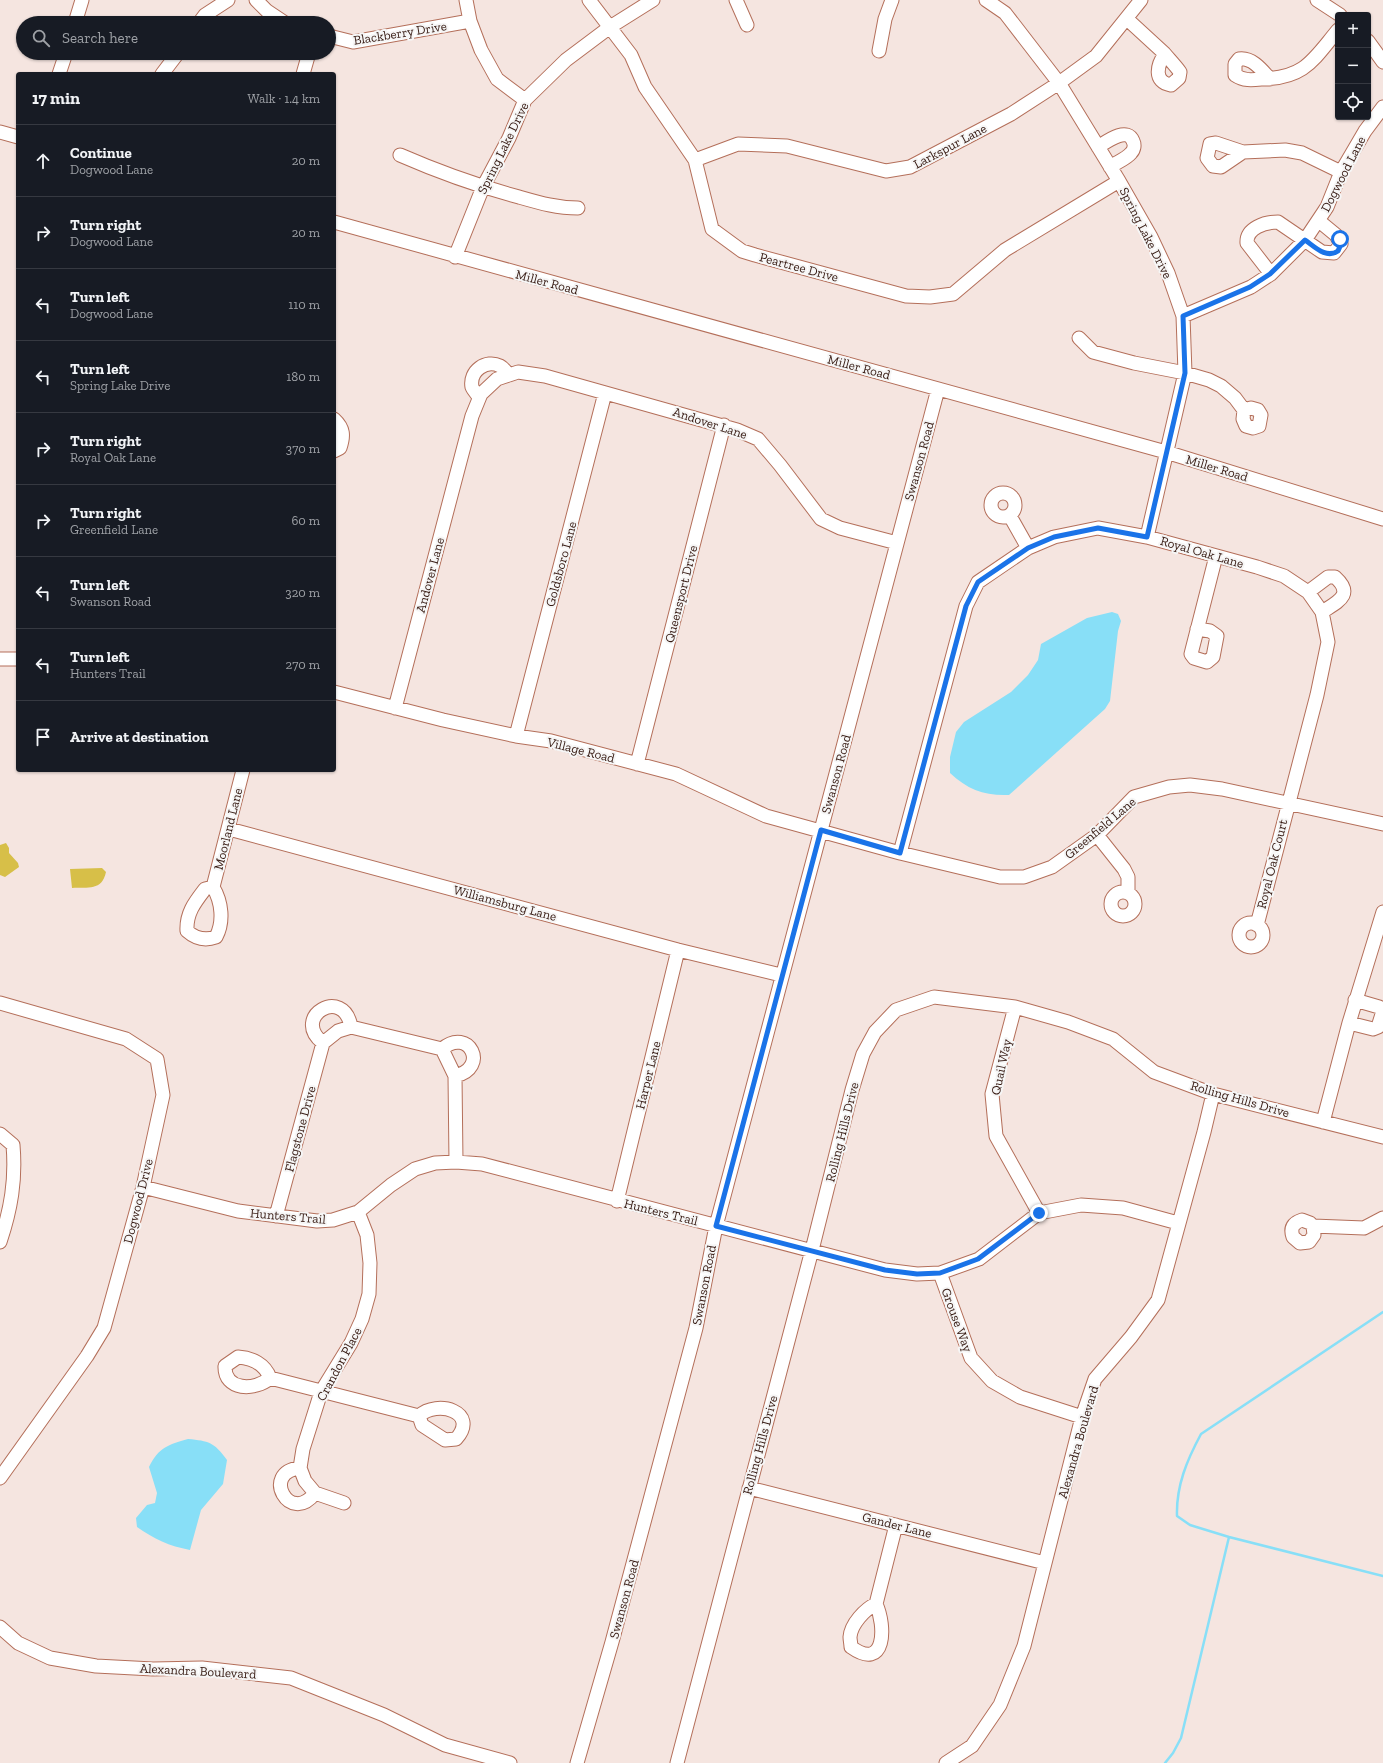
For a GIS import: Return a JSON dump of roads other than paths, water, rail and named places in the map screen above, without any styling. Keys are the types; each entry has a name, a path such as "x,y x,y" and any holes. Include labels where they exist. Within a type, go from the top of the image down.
{"street":[{"path":"77,16 82,0"},
{"path":"204,16 228,0"},
{"path":"256,0 275,16"},
{"path":"466,0 470,21 481,50 497,80 525,100"},
{"name":"Peartree Drive","path":"589,0 631,55 645,87 695,160 712,229 742,251 906,296 930,297 953,294 1005,250 1119,181"},
{"name":"Spring Lake Drive","path":"455,257 483,187 509,138 525,100 566,60 610,27 653,0"},
{"path":"736,0 747,25"},
{"path":"879,51 885,19 892,0"},
{"name":"Spring Lake Drive","path":"986,0 1005,13 1059,84 1119,181 1168,273 1183,316 1185,373 1147,537"},
{"name":"Larkspur Lane","path":"695,160 738,144 787,146 886,171 910,167 1011,114 1059,84 1096,56 1141,0"},
{"path":"1317,0 1335,12"},
{"path":"1127,19 1165,54"},
{"name":"Blackberry Drive","path":"336,38 353,42 470,21"},
{"path":"1270,79 1282,78 1298,72 1309,65 1335,34"},
{"path":"1371,46 1383,62"},
{"path":"60,72 64,60"},
{"path":"164,72 173,60"},
{"path":"304,72 307,60"},
{"name":"Dogwood Lane","path":"1183,316 1250,287 1270,274 1305,240 1327,207 1341,172 1365,131 1383,108"},
{"path":"0,132 16,136"},
{"path":"1098,147 1116,136 1123,135 1130,137 1133,140 1133,150 1129,155 1110,166"},
{"path":"1244,152 1285,150 1302,153 1341,172"},
{"path":"400,155 443,174 483,187 560,208 578,208"},
{"name":"Dogwood Lane","path":"1270,274 1247,243 1247,237 1252,229 1273,222 1278,222 1322,252 1328,254 1338,251 1341,244 1340,239 1319,221"},
{"name":"Miller Road","path":"336,223 455,257 1166,452 1383,519"},
{"path":"1080,338 1093,352 1134,363 1185,373 1221,386 1235,398 1244,410"},
{"path":"479,397 472,388 472,382 473,376 479,367 490,363 501,366 509,375"},
{"name":"Andover Lane","path":"395,708 472,416 481,394 497,379 518,372 545,376 724,425 758,439 821,519 840,528 897,543"},
{"name":"Swanson Road","path":"578,1763 696,1328 716,1226 781,975 938,389"},
{"name":"Goldsboro Lane","path":"516,736 605,393"},
{"path":"336,421 340,425 343,436 340,448 336,450"},
{"name":"Queensport Drive","path":"637,764 724,425"},
{"path":"1010,516 1028,548"},
{"name":"Royal Oak Lane","path":"900,853 966,606 978,582 1028,548 1054,537 1098,528 1147,537 1284,576 1308,592 1322,612 1328,642 1288,803"},
{"path":"1197,629 1216,556"},
{"path":"1308,592 1328,577 1335,577 1343,584 1345,593 1342,599 1322,612"},
{"path":"0,659 16,659"},
{"name":"Village Road","path":"336,693 516,736 551,741 676,774 766,816 821,830"},
{"name":"Moorland Lane","path":"213,887 229,830 243,772"},
{"name":"Greenfield Lane","path":"821,830 900,853 1000,877 1024,877 1052,867 1097,834 1134,798 1169,787 1190,784 1222,789 1383,824"},
{"name":"Royal Oak Court","path":"1257,925 1288,803"},
{"name":"Williamsburg Lane","path":"229,830 678,950 781,975"},
{"path":"1097,834 1124,869 1128,877 1128,893"},
{"path":"1323,1122 1349,1022 1383,912"},
{"name":"Harper Lane","path":"617,1201 678,950"},
{"name":"Rolling Hills Drive","path":"677,1763 812,1250 852,1090 863,1054 875,1032 896,1010 934,997 1015,1007 1068,1022 1113,1039 1154,1072 1213,1094 1383,1137"},
{"path":"1349,1022 1373,1029 1378,1027 1383,1011 1379,1007 1356,1000"},
{"name":"Dogwood Drive","path":"0,1003 126,1039 157,1059 163,1095 143,1187 104,1328 87,1356 0,1478"},
{"path":"351,1027 350,1018 338,1007 330,1006 322,1009 316,1014 312,1022 316,1038 323,1043 338,1031 351,1027 442,1049"},
{"name":"Quail Way","path":"1015,1007 992,1094 996,1136 1039,1213"},
{"path":"442,1049 450,1042 460,1041 469,1046 474,1055 473,1066 466,1074 455,1076"},
{"name":"Flagstone Drive","path":"276,1216 323,1043"},
{"path":"442,1049 455,1076 456,1162"},
{"name":"Alexandra Boulevard","path":"946,1763 972,1746 1000,1705 1024,1646 1082,1417 1095,1379 1158,1300 1213,1094"},
{"path":"0,1134 13,1145 14,1164 10,1212 0,1242"},
{"name":"Hunters Trail","path":"143,1187 238,1211 317,1221 333,1220 358,1212 391,1185 415,1169 435,1163 456,1162 482,1164 617,1201 885,1270 917,1274 940,1273 978,1259 1039,1213 1081,1205 1116,1207 1178,1223"},
{"name":"Crandon Place","path":"300,1468 303,1449 321,1392 351,1343 362,1319 369,1294 370,1263 367,1235 358,1212"},
{"path":"1313,1226 1364,1228 1383,1218"},
{"name":"Grouse Way","path":"940,1273 971,1358 992,1381 1020,1397 1082,1417"},
{"path":"270,1378 419,1416"},
{"path":"315,1493 310,1500 303,1504 295,1504 288,1501 282,1495 280,1488 281,1480 285,1473 292,1469 300,1468 305,1482 315,1493 344,1503"},
{"name":"Gander Lane","path":"749,1488 1045,1563"},
{"path":"876,1604 896,1525"},
{"name":"Alexandra Boulevard","path":"0,1627 18,1643 50,1658 96,1666 153,1669 202,1668 291,1678 384,1715 445,1745 510,1763"}],"water":[{"path":"1112,612 1118,614 1121,621 1118,631 1110,701 1105,709 1009,795 977,791 963,784 950,773 950,757 956,732 964,722 1011,692 1028,675 1038,660 1041,644 1087,618"},
{"path":"188,1439 206,1442 214,1446 227,1460 223,1484 201,1510 190,1550 162,1542 150,1535 137,1527 136,1518 147,1505 155,1503 157,1493 149,1467 156,1455 170,1445"}],"waterway":[{"path":"1165,1763 1173,1753 1181,1738 1229,1537 1190,1525 1177,1516 1180,1484 1187,1463 1196,1444 1201,1434 1383,1312"},
{"path":"1229,1537 1383,1576"}]}
